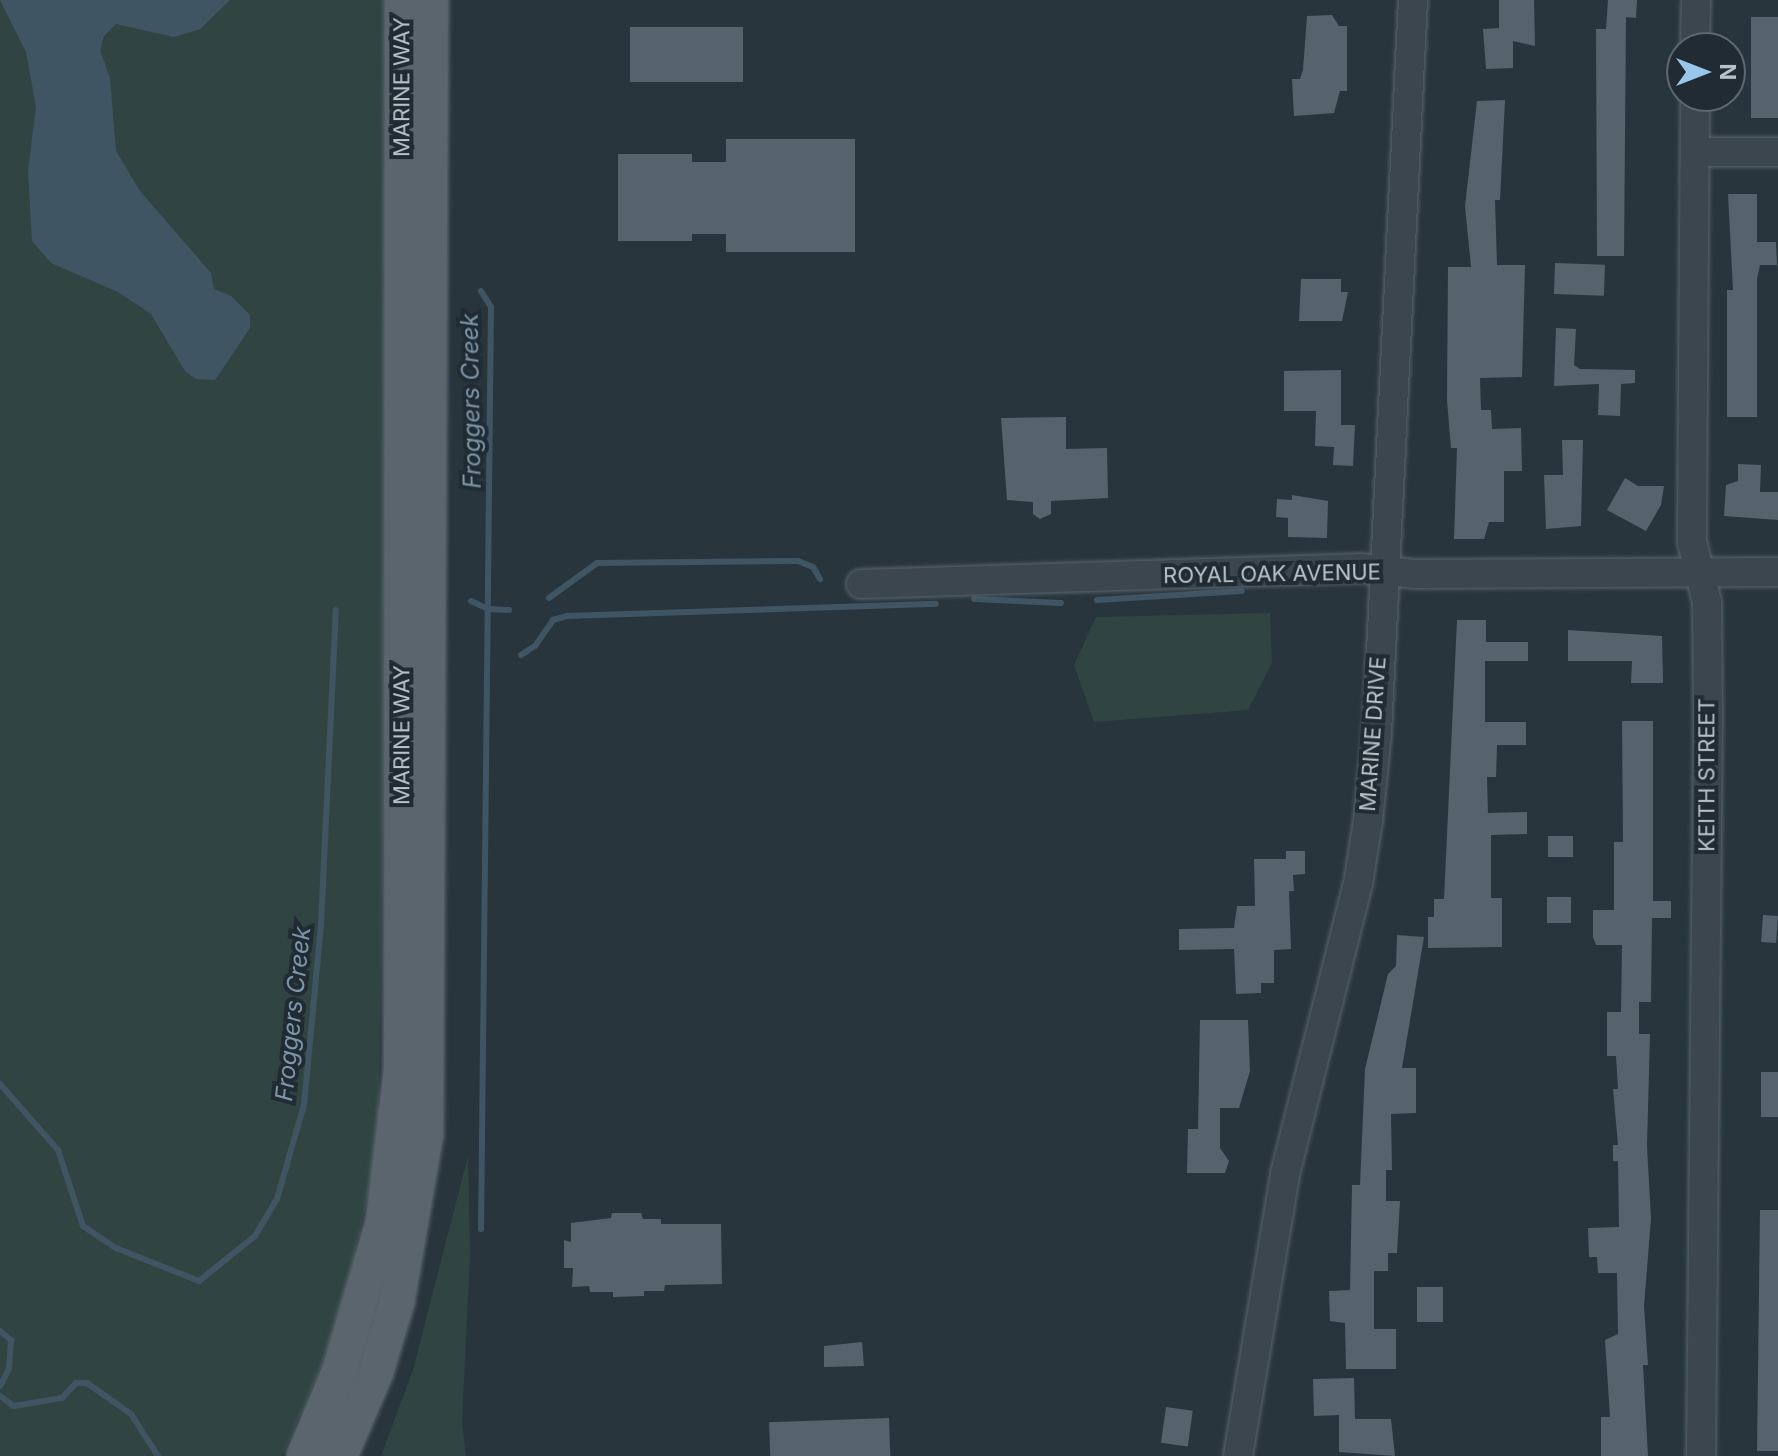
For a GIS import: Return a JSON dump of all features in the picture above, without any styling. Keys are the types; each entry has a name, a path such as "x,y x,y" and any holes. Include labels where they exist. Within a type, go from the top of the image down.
{"main road":[{"name":"MARINE WAY","path":"304,1456 357,1317 383,1222 401,1072 402,0"},
{"name":"MARINE WAY","path":"340,1456 376,1372 397,1302 426,1134 431,0"}],"street":[{"name":"MARINE DRIVE","path":"1238,1456 1285,1174 1358,884 1377,733 1413,0"},
{"path":"1695,32 1696,0"},
{"name":"KEITH STREET","path":"1695,112 1692,542 1707,602 1708,687 1701,1456"},
{"path":"1695,152 1778,152"},
{"name":"ROYAL OAK AVENUE","path":"861,584 1383,571 1778,572"}],"green space":[{"path":"0,0 385,0 387,538 378,1150 338,1328 282,1456 0,1456"},
{"path":"1270,613 1272,663 1248,710 1094,722 1074,665 1096,617"},
{"path":"468,1156 470,1254 462,1422 466,1456 381,1456 413,1370"}],"water":[{"path":"0,0 230,0 200,29 174,37 116,24 104,36 100,50 110,78 116,151 140,191 211,273 214,289 231,296 250,315 250,328 215,380 196,379 185,371 151,314 118,292 51,263 32,241 28,171 36,107 26,52"}],"building":[{"path":"1499,0 1534,0 1535,46 1513,41 1513,68 1486,69 1483,29 1499,28"},
{"path":"1608,0 1637,0 1636,18 1626,17 1624,256 1597,256 1596,29 1606,29"},
{"path":"1332,15 1339,26 1347,26 1347,91 1340,91 1334,113 1294,116 1292,79 1300,79 1303,70 1307,16"},
{"path":"1751,17 1778,17 1778,118 1751,118"},
{"path":"630,27 743,27 743,82 630,82"},
{"path":"1505,100 1500,200 1495,200 1497,265 1525,265 1522,377 1480,378 1481,410 1491,410 1492,429 1521,428 1522,471 1504,471 1504,522 1489,522 1484,539 1454,539 1457,448 1451,448 1447,400 1448,267 1471,267 1465,206 1477,101"},
{"path":"726,139 855,139 855,252 726,252 726,234 692,234 692,241 618,241 618,154 692,154 692,162 726,162"},
{"path":"1728,194 1757,194 1757,242 1776,242 1777,265 1760,265 1757,279 1757,417 1727,417 1727,290 1733,290"},
{"path":"1555,263 1605,265 1604,296 1554,294"},
{"path":"1301,279 1341,279 1341,292 1348,292 1342,321 1299,321"},
{"path":"1556,328 1576,329 1574,365 1580,369 1635,370 1635,383 1621,384 1620,416 1598,415 1599,384 1554,386"},
{"path":"1341,370 1341,425 1355,425 1353,466 1333,465 1334,447 1315,446 1316,411 1284,411 1284,371"},
{"path":"1066,417 1066,449 1107,448 1108,498 1051,501 1051,514 1040,519 1033,514 1033,502 1007,500 1001,418"},
{"path":"1562,440 1583,440 1581,526 1546,529 1544,475 1563,475"},
{"path":"1738,464 1761,465 1760,492 1778,492 1778,520 1724,516 1726,485 1738,481"},
{"path":"1625,478 1638,486 1664,486 1661,505 1646,531 1607,510"},
{"path":"1292,495 1328,501 1327,538 1288,537 1288,518 1276,517 1277,499 1292,500"},
{"path":"1457,620 1486,620 1486,642 1528,642 1528,661 1485,661 1485,722 1526,722 1526,745 1497,745 1496,777 1487,777 1488,813 1527,812 1527,834 1491,835 1491,898 1502,898 1502,947 1428,948 1428,917 1434,917 1434,899 1444,899"},
{"path":"1568,630 1662,636 1663,683 1631,683 1632,661 1568,661"},
{"path":"1622,721 1653,721 1653,901 1671,901 1671,918 1652,918 1651,1002 1639,1002 1639,1034 1650,1034 1647,1146 1651,1219 1644,1306 1648,1365 1643,1365 1648,1456 1601,1456 1601,1417 1610,1417 1605,1340 1618,1334 1617,1273 1598,1273 1597,1257 1589,1257 1588,1228 1619,1227 1618,1161 1613,1161 1613,1145 1618,1145 1613,1089 1618,1089 1616,1056 1607,1056 1607,1012 1621,1012 1622,945 1596,945 1593,910 1614,910 1614,842 1623,842"},
{"path":"1548,836 1573,836 1573,857 1548,857"},
{"path":"1286,851 1305,851 1305,874 1293,875 1294,891 1289,891 1291,949 1274,950 1274,983 1261,983 1261,993 1236,994 1234,949 1179,950 1179,929 1234,928 1237,906 1255,906 1254,859 1286,859"},
{"path":"1547,897 1571,897 1571,923 1547,923"},
{"path":"1763,915 1778,916 1776,943 1761,942"},
{"path":"1397,935 1424,937 1402,1068 1416,1068 1416,1113 1391,1114 1392,1170 1386,1170 1386,1201 1400,1201 1397,1253 1388,1253 1388,1271 1374,1271 1374,1329 1396,1329 1396,1369 1346,1369 1345,1323 1330,1321 1329,1291 1350,1290 1352,1185 1360,1185 1365,1069 1388,974 1396,966"},
{"path":"1200,1020 1248,1020 1250,1071 1239,1108 1220,1108 1220,1148 1229,1161 1225,1173 1187,1173 1188,1129 1198,1129"},
{"path":"1761,1072 1778,1072 1778,1117 1761,1117"},
{"path":"1760,1210 1778,1210 1778,1451 1757,1451"},
{"path":"612,1213 641,1213 643,1219 661,1219 661,1224 721,1224 722,1284 665,1285 664,1291 644,1291 644,1296 613,1297 613,1292 590,1292 589,1286 572,1287 573,1268 564,1268 564,1240 571,1242 571,1223 611,1218"},
{"path":"1417,1287 1443,1287 1443,1322 1417,1322"},
{"path":"862,1342 864,1366 824,1367 824,1346"},
{"path":"1354,1378 1355,1419 1391,1419 1395,1456 1339,1452 1339,1415 1314,1416 1313,1379"},
{"path":"1166,1407 1193,1411 1188,1446 1161,1443"},
{"path":"889,1418 890,1456 770,1456 769,1422"}],"waterway":[{"path":"481,291 491,307 481,1229"},
{"path":"549,598 597,563 798,561 813,567 820,579"},
{"path":"1097,600 1242,591"},
{"path":"974,599 1061,603"},
{"path":"471,601 488,609 509,610"},
{"path":"521,655 535,646 553,620 567,616 936,604"},
{"name":"Froggers Creek","path":"0,1084 58,1150 83,1226 116,1248 199,1281 255,1236 277,1199 304,1105 321,925 336,610"},
{"path":"0,1331 11,1340 9,1369 0,1386"},
{"path":"0,1396 14,1406 62,1398 76,1383 87,1383 131,1414 158,1456"}]}
